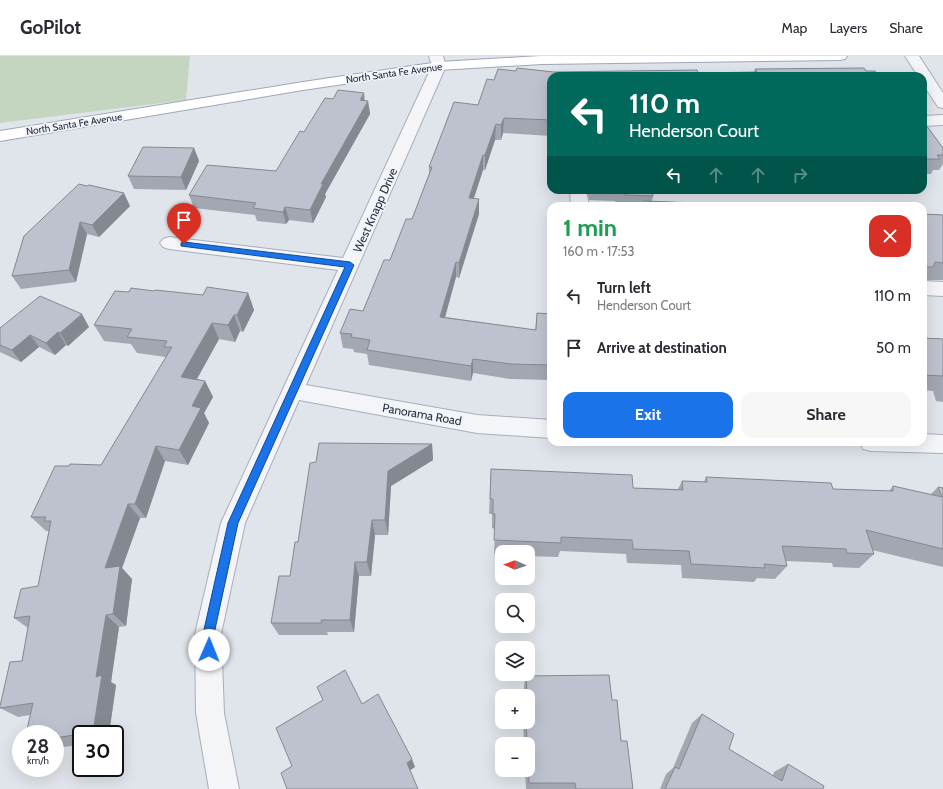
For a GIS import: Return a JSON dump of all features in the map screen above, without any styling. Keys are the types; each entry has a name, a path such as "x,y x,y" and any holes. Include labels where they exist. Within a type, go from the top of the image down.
{"main road":[{"name":"North Santa Fe Avenue","path":"0,136 295,87 438,61 575,58 840,56"}],"street":[{"path":"912,56 922,72"},
{"name":"West Knapp Drive","path":"224,789 210,713 208,634 233,523 350,265 438,61"},
{"path":"927,79 943,104"},
{"path":"927,121 943,120"},
{"path":"169,243 350,265"},
{"path":"927,288 943,289"},
{"name":"Panorama Road","path":"293,391 477,424 547,429"},
{"path":"927,444 943,444"}],"green space":[{"path":"0,56 190,56 186,100 0,123"}],"building":[{"path":"517,68 554,72 547,72 547,120 504,118 501,125 496,124 485,155 483,155 469,198 479,199 459,263 456,262 440,317 536,330 537,313 547,314 547,365 511,364 473,359 471,366 367,350 370,340 351,337 352,334 340,333 350,309 363,311 384,260 390,260 406,219 412,219 432,167 429,167 454,102 478,105 487,79 494,80 498,69 516,71"},
{"path":"864,68 866,71 876,72 757,72 755,69"},
{"path":"697,70 698,72 554,72"},
{"path":"338,90 364,93 360,100 368,101 321,184 323,184 310,210 285,207 283,212 253,208 256,203 189,195 207,165 276,171 300,131 304,132 325,98 333,99"},
{"path":"927,126 943,148 943,155 937,155 940,159 927,159"},
{"path":"143,147 194,148 181,177 128,176"},
{"path":"79,184 124,193 92,225 80,222 69,270 12,276 24,236"},
{"path":"653,194 653,196 625,195"},
{"path":"644,201 671,202 644,202"},
{"path":"927,214 943,215 943,263 935,262 933,267 927,267"},
{"path":"207,287 248,293 237,315 234,315 228,325 212,323 181,377 205,381 192,406 201,408 179,450 156,446 135,504 128,504 105,568 120,566 113,614 106,615 96,677 102,675 94,725 72,725 72,735 64,737 64,725 28,725 33,703 0,708 0,706 10,662 22,661 30,616 14,618 21,589 38,586 51,521 44,521 46,517 31,517 55,466 69,466 70,464 101,465 172,347 164,347 167,341 127,337 132,329 94,325 115,291 129,292 131,288 203,295"},
{"path":"40,296 82,314 46,343 30,335 12,350 0,345 0,328"},
{"path":"927,338 943,339 943,376 927,375"},
{"path":"319,443 432,444 388,471 385,520 372,520 367,562 355,562 350,620 321,620 322,623 271,623 279,576 290,576 295,542 298,542 310,463 316,462"},
{"path":"491,469 632,475 633,488 683,490 682,481 707,482 706,477 831,483 833,489 893,491 893,486 942,497 938,487 943,488 943,549 866,530 874,554 847,553 846,549 782,546 787,566 764,564 765,568 691,564 689,551 633,549 632,540 561,537 561,543 494,540 495,514 493,514 493,499 490,499"},
{"path":"345,670 362,704 378,694 412,759 407,763 418,789 287,789 281,773 292,766 276,728 323,700 317,687"},
{"path":"609,675 612,700 617,700 621,741 627,741 633,789 576,789 575,783 529,783 529,777 535,777 535,737 527,737 526,729 535,729 535,689 527,689 526,681 535,681 535,676"},
{"path":"702,714 734,734 729,749 782,781 788,764 824,786 823,789 665,789 675,767 679,769"}],"route":[{"path":"184,244 350,265 233,523 208,634 209,650"}]}
